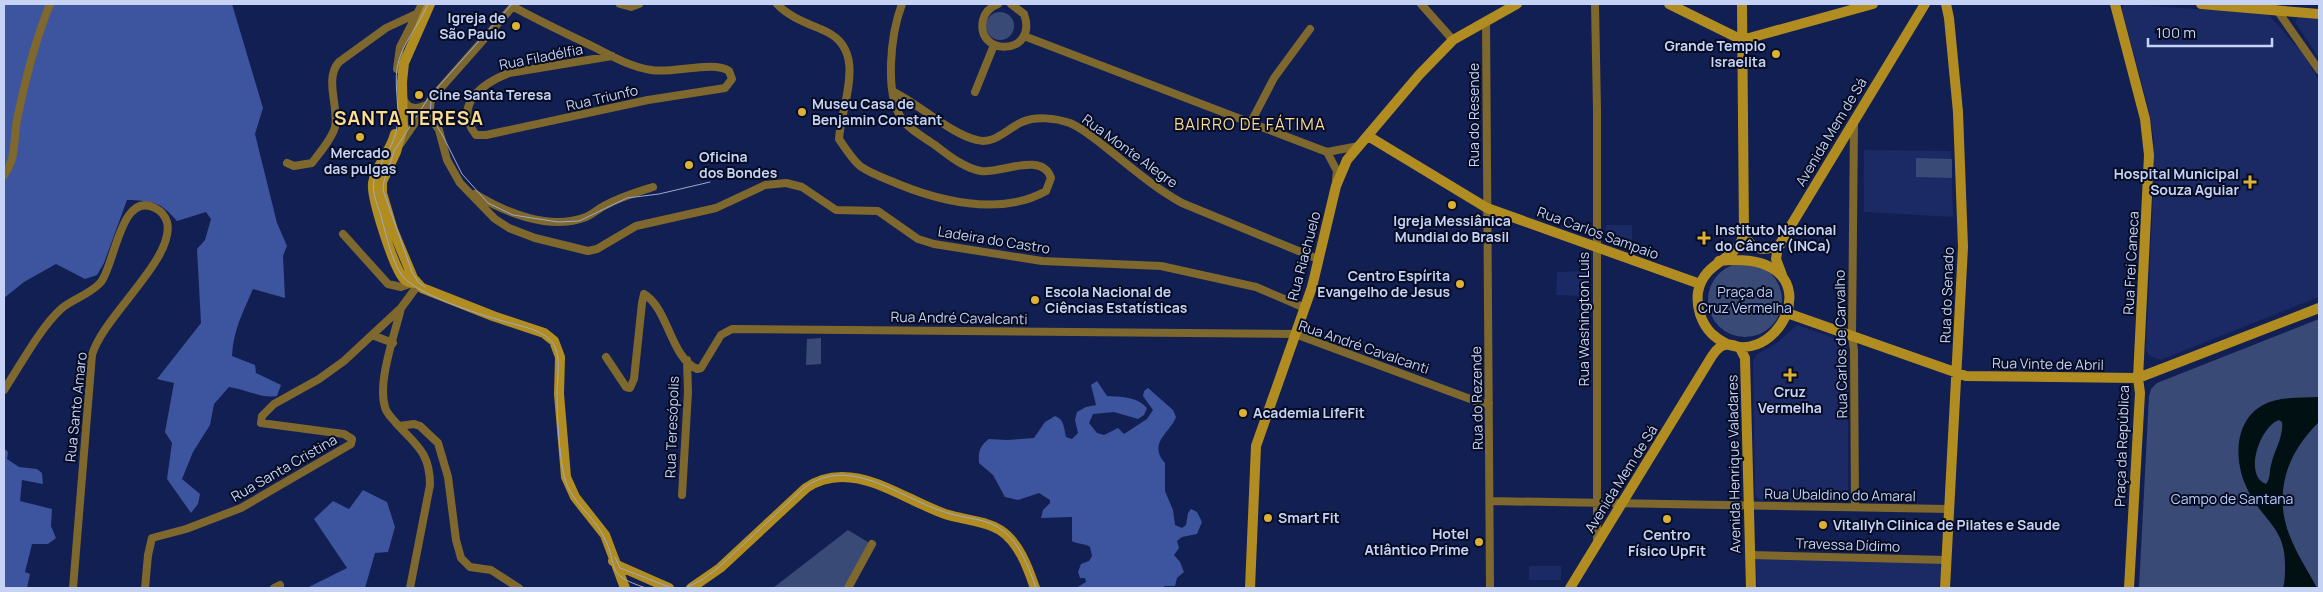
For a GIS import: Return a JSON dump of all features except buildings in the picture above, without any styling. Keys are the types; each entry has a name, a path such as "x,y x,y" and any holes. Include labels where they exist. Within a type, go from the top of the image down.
{"street":[{"path":"4,175 10,166 17,122 30,63 50,4"},
{"path":"620,4 631,7 639,4"},
{"path":"776,4 802,21 838,38 844,46 851,77 840,121 839,139 860,166 871,173 917,192 952,200 996,205 1026,199 1046,191 1051,178 1044,168 1036,165 982,171 966,165 945,153 904,122 896,107 890,73 892,38 902,4"},
{"path":"998,4 987,11 982,24 986,38 994,45 1009,47 1020,41 1024,36 1026,28 1024,14 1011,4"},
{"path":"1421,4 1453,40"},
{"name":"Rua Riachuelo","path":"1250,588 1256,446 1305,308 1336,186 1347,160 1424,70 1453,40 1517,4"},
{"name":"Rua Washington Luis","path":"1594,4 1597,110 1596,545"},
{"path":"1669,4 1742,40 1873,4"},
{"path":"1719,261 1744,259 1760,262 1784,278 1789,296 1787,313 1780,328 1767,339 1751,345 1733,345 1717,338 1702,321 1698,303 1700,284 1710,269 1719,261 1738,249 1744,234 1742,4"},
{"name":"Avenida Mem de Sá","path":"1784,278 1776,259 1781,244 1925,4"},
{"name":"Rua do Senado","path":"1945,588 1963,247 1958,112 1946,4"},
{"name":"Rua Frei Caneca","path":"2115,4 2145,119 2148,142 2149,169 2138,378"},
{"path":"2201,4 2273,7 2319,14"},
{"path":"416,284 393,230 381,191 383,178 396,152 429,101 513,5 612,56"},
{"path":"2273,7 2319,70"},
{"path":"424,8 405,45 397,69 397,126 392,143 375,176 373,190 385,235 398,269 404,279 427,291 544,333 554,341 560,357 559,394 566,477 575,498 605,535 613,561 625,588"},
{"path":"396,152 403,127 404,63 424,8"},
{"path":"287,163 294,166 312,163 334,129 336,109 332,80 335,67 339,62 386,28 424,8"},
{"name":"Rua do Resende","path":"1486,21 1487,208"},
{"path":"1250,124 1274,78 1310,29"},
{"path":"1024,36 1327,152 1359,146"},
{"path":"975,92 994,45"},
{"name":"Rua Triunfo","path":"486,135 648,100 725,88 730,84 732,77 729,71 721,67 661,71 648,70 612,56"},
{"name":"Rua Filadélfia","path":"486,135 476,135 468,118 471,102 484,85 509,74 612,56"},
{"name":"Rua Monte Alegre","path":"894,92 910,100 960,133 978,141 998,137 1022,122 1034,119 1054,119 1072,124 1091,136 1161,192 1192,207 1318,259"},
{"path":"403,98 407,105 414,108 429,101"},
{"name":"Ladeira do Castro","path":"429,101 429,115 436,124 451,170 460,183 495,219 509,228 535,238 588,251 597,249 623,232 646,222 716,208 765,185 795,184 815,194 836,210 878,211 918,239 934,244 1042,261 1161,266 1256,287 1305,308"},
{"path":"408,131 422,121 428,120 436,124"},
{"name":"Rua Carlos de Carvalho","path":"1854,121 1852,336 1854,350 1855,507"},
{"name":"Rua Carlos Sampaio","path":"1368,136 1487,208 1700,284"},
{"path":"1327,152 1337,171 1336,186"},
{"path":"469,191 512,214 543,220 567,221 588,217 606,205 653,187"},
{"name":"Rua Santo Amaro","path":"4,390 54,317 72,301 92,290 107,274 123,224 131,212 137,207 146,206 153,206 162,212 167,220 168,231 163,248 144,278 105,327 92,355 73,588"},
{"name":"Rua do Rezende","path":"1487,208 1490,588"},
{"path":"343,234 388,284 401,287 416,284"},
{"path":"1744,234 1750,244 1760,249 1771,249 1781,244"},
{"name":"Rua Santa Cristina","path":"145,588 148,554 152,538 186,529 240,508 351,444 352,439 344,434 261,423 261,420 265,412 274,404 338,365 401,308 416,284"},
{"path":"606,357 619,380 626,387 630,388 634,378 644,294 653,303 687,360"},
{"path":"401,308 384,380 383,396 385,409 426,456 430,468 430,485 410,588"},
{"name":"Praça da República","path":"2129,588 2140,393 2138,378 2319,308"},
{"path":"1787,313 1957,374"},
{"name":"Rua André Cavalcanti","path":"687,360 695,368 701,368 721,335 732,329 1295,334 1481,403 1489,403"},
{"path":"372,335 393,343"},
{"name":"Avenida Mem de Sá","path":"1570,588 1712,356 1721,345 1733,345"},
{"name":"Avenida Henrique Valadares","path":"1733,345 1742,350 1745,358 1751,588"},
{"name":"Rua Teresópolis","path":"682,494 688,392 687,360"},
{"name":"Rua Vinte de Abril","path":"1957,374 1966,376 2138,378"},
{"path":"399,426 414,424 420,426 438,443 448,476 456,540 461,558 470,567 491,570 519,588"},
{"path":"691,588 720,568 806,488 817,481 843,477 874,483 947,515 980,522 1000,530 1010,538 1020,554 1035,588"},
{"name":"Rua Ubaldino do Amaral","path":"1490,501 1949,509"},
{"path":"848,588 872,544"},
{"name":"Travessa Dídimo","path":"1750,555 1946,560"},
{"path":"613,561 619,566 669,588"}],"shaded area":[{"path":"4,4 232,4 263,108 255,134 277,223 287,246 283,256 285,298 253,289 236,330 232,356 255,365 256,373 281,385 277,396 271,397 229,387 214,404 210,425 193,452 182,479 200,494 198,504 191,513 167,479 172,443 165,432 174,383 157,379 201,323 197,249 205,240 211,219 206,212 177,221 166,209 155,203 127,200 104,263 97,275 85,279 56,264 24,282 4,298"},
{"path":"2124,4 2268,14 2303,54 2319,80 2319,297 2160,360 2150,356 2146,350 2154,141 2149,111 2122,9"},
{"path":"2298,17 2319,19 2319,58 2295,22"},
{"path":"1864,150 1951,151 1953,217 1864,212"},
{"path":"1606,225 1632,225 1632,249 1606,239"},
{"path":"1589,271 1588,296 1556,295 1557,272"},
{"path":"1797,325 1843,341 1848,348 1848,497 1844,502 1760,500 1755,496 1753,361 1757,354 1777,343"},
{"path":"1097,381 1107,396 1133,399 1147,408 1144,415 1138,419 1114,412 1093,414 1089,423 1097,433 1104,435 1118,428 1124,434 1147,419 1153,410 1143,396 1144,391 1148,388 1173,410 1176,417 1162,438 1158,449 1165,463 1165,491 1173,510 1175,525 1182,528 1186,525 1188,513 1191,509 1197,512 1202,522 1197,534 1182,537 1177,541 1179,548 1174,555 1180,562 1184,572 1177,578 1175,586 1165,586 1162,588 1076,588 1086,582 1085,578 1080,578 1078,572 1081,564 1089,561 1092,556 1090,547 1072,541 1072,517 1041,518 1043,510 1050,503 1050,500 1039,493 1018,500 1005,497 993,475 979,463 980,449 989,439 1034,438 1045,422 1055,416 1062,422 1066,437 1072,439 1078,433 1075,420 1077,412 1086,407 1096,405 1091,385"},
{"path":"2319,397 2319,422 2299,446 2286,473 2283,488 2284,518 2289,534 2317,588 2283,588 2285,566 2281,541 2277,531 2251,497 2246,486 2242,476 2238,453 2239,442 2246,421 2253,412 2263,405 2283,399","holes":["2279,420 2282,422 2280,438 2266,484 2259,479 2256,471 2257,451 2260,441 2272,424"]},
{"path":"5,449 8,452 7,459 19,467 37,469 42,473 43,484 22,480 20,501 52,509 51,526 56,538 48,544 32,544 25,572 30,574 27,588 4,587"},
{"path":"363,490 387,502 395,527 388,552 375,553 365,588 307,588 347,568 314,519 333,501 349,509"},
{"path":"1756,558 1938,563 1941,566 1939,588 1757,588"},
{"path":"1529,566 1561,566 1561,580 1529,580"}],"green space":[{"path":"1000,12 1010,16 1014,26 1010,36 1000,40 990,36 986,26 990,16"},
{"path":"1916,158 1952,159 1952,178 1916,177"},
{"name":"Praça da Cruz Vermelha","path":"1745,263 1766,269 1776,279 1782,300 1776,321 1766,331 1745,337 1724,331 1714,321 1708,300 1714,279 1724,269"},
{"name":"Campo de Santana","path":"2319,319 2319,588 2139,588 2149,396 2151,389 2157,383"},
{"path":"821,338 821,364 806,365 807,339"},
{"path":"848,530 871,544 847,588 773,588"}],"tram line":[{"path":"428,4 399,59 396,76 398,116 396,132 376,174 373,185 374,195 392,255 401,274 419,289 463,308 540,333 551,341 558,358 557,401 559,436 561,460 568,487 603,535 617,574 632,583 646,588"},
{"path":"396,148 429,97 512,4"},
{"path":"438,87 431,101 430,115 462,174 488,203 513,215 558,222 579,221 627,198 659,194 710,182"},
{"path":"395,149 384,181 383,190 412,272 418,282 425,287"},
{"path":"685,588 702,580 719,567 805,487 823,478 841,475 859,477 895,490 931,507 996,526 1008,535 1019,549 1036,588"},
{"path":"615,557 620,568 672,588"}],"place":[{"name":"Igreja de São Paulo","path":"516,26"},
{"name":"Grande Templo Israelita","path":"1776,54"},
{"name":"Cine Santa Teresa","path":"419,95"},
{"name":"Museu Casa de Benjamin Constant","path":"802,112"},
{"name":"Mercado das pulgas","path":"360,137"},
{"name":"Oficina dos Bondes","path":"689,165"},
{"name":"Hospital Municipal Souza Aguiar","path":"2250,182"},
{"name":"Igreja Messiânica Mundial do Brasil","path":"1452,205"},
{"name":"Instituto Nacional do Câncer (INCa)","path":"1704,238"},
{"name":"Centro Espírita Evangelho de Jesus","path":"1460,284"},
{"name":"Escola Nacional de Ciências Estatísticas","path":"1035,300"},
{"name":"Cruz Vermelha","path":"1790,375"},
{"name":"Academia LifeFit","path":"1243,413"},
{"name":"Smart Fit","path":"1268,518"},
{"name":"Centro Físico UpFit","path":"1667,519"},
{"name":"Vitallyh Clinica de Pilates e Saude","path":"1823,525"},
{"name":"Hotel Atlântico Prime","path":"1479,542"}],"district":[{"name":"SANTA TERESA","path":"409,118"},
{"name":"BAIRRO DE FÁTIMA","path":"1250,124"}]}
